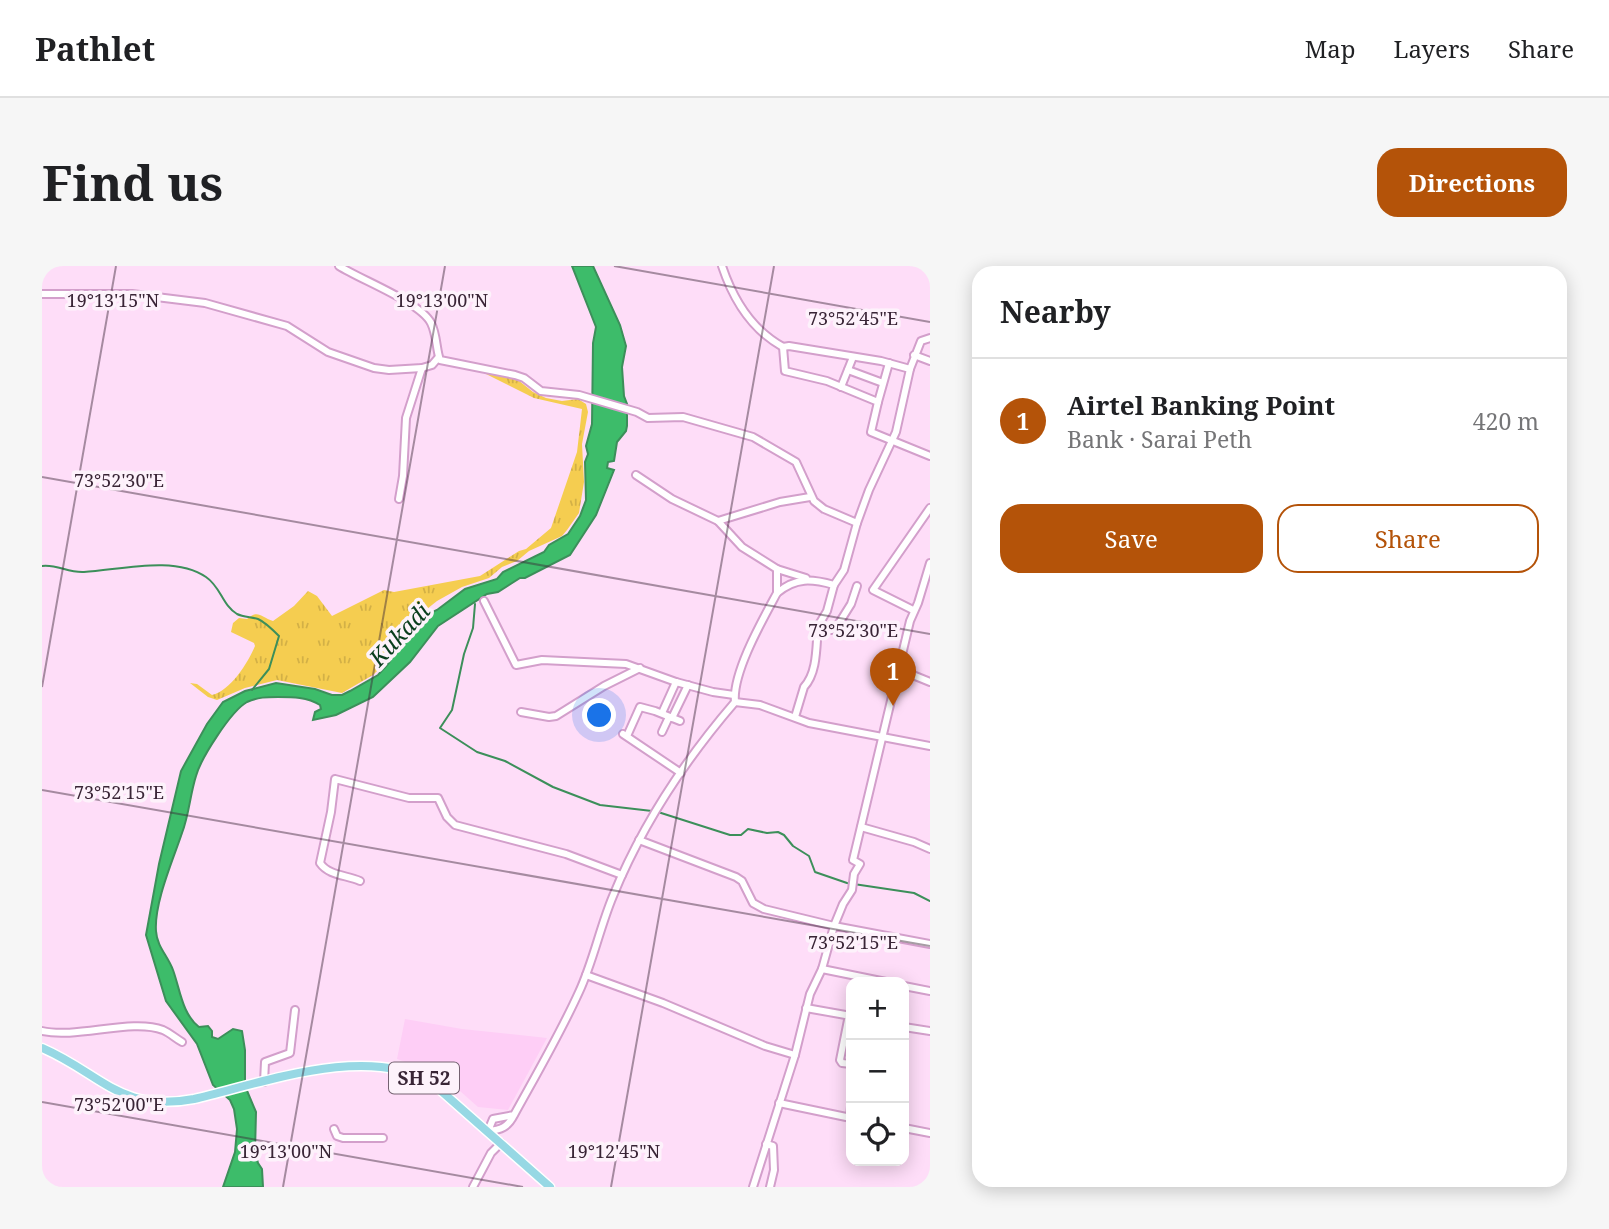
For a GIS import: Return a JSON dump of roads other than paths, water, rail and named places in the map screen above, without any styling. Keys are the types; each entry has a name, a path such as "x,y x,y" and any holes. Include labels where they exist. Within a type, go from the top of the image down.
{"main road":[{"path":"42,1048 62,1057 112,1090 150,1102 194,1099 262,1083"},
{"name":"SH 52","path":"262,1083 334,1067 360,1065 396,1069 421,1076 488,1130 550,1187"}],"street":[{"path":"42,293 132,294 205,303 287,326 328,352 362,366 389,370 432,365 438,358 438,348 433,326 422,312 339,266"},
{"path":"722,266 729,285 757,330 783,347 889,363 910,369"},
{"path":"795,717 815,661 818,626 827,611 834,585 844,570 869,490 892,440 915,355 921,341 930,338"},
{"path":"783,347 785,371 841,387 878,402"},
{"path":"915,355 930,361"},
{"path":"841,387 853,357"},
{"path":"438,358 464,366 515,375 524,378 541,391 579,395 637,412 643,417 683,417 753,437 796,462 810,497 824,509 857,523"},
{"path":"889,363 871,432 930,456"},
{"path":"399,499 407,418 422,368"},
{"path":"848,370 883,383"},
{"path":"636,475 672,499 718,521 742,547 777,569 834,585"},
{"path":"718,521 780,502 810,497"},
{"path":"913,610 873,590 930,508"},
{"path":"753,1187 795,1055 814,981 822,969 843,904 852,890 854,874 860,867 860,864 853,860 913,610 918,603 930,563"},
{"path":"488,1130 504,1127 514,1115 568,1016 586,975 612,898 639,840 654,812 735,698 745,658 777,593 777,569"},
{"path":"777,593 797,581 811,579"},
{"path":"818,626 834,630 851,604 857,586"},
{"path":"484,601 516,664 541,660 603,662 640,668 676,682 760,705 808,723 930,746"},
{"path":"827,611 844,613"},
{"path":"521,712 556,716 604,686 640,668"},
{"path":"898,669 930,682"},
{"path":"662,713 676,682"},
{"path":"662,732 688,685"},
{"path":"680,721 662,713 637,708 636,719 625,735 681,773"},
{"path":"360,881 338,876 323,868 320,863 335,779 409,798 435,797 455,825 566,854 622,875"},
{"path":"861,827 930,849"},
{"path":"639,840 736,877 742,881 757,906 834,926 930,944"},
{"path":"822,969 861,977"},
{"path":"586,975 613,983 765,1046 795,1055"},
{"path":"909,987 930,991"},
{"path":"806,1008 846,1014"},
{"path":"262,1083 265,1062 290,1053 295,1010"},
{"path":"42,1031 65,1033 145,1027 166,1031 182,1042"},
{"path":"909,1028 930,1031"},
{"path":"846,1033 840,1060 846,1063"},
{"path":"779,1103 846,1117"},
{"path":"488,1130 492,1119 514,1115"},
{"path":"334,1129 337,1136 343,1138 383,1138"},
{"path":"909,1129 930,1133"},
{"path":"473,1187 491,1153 501,1143"},
{"path":"766,1144 773,1146 774,1170 771,1187"}],"waterway":[{"path":"42,566 84,572 163,565 193,570 206,577 232,610 239,615 261,620 279,636 269,669 252,690"},
{"path":"475,604 473,628 464,654 452,710 440,728 477,752 505,761 553,787 600,805 652,811"},
{"path":"658,812 730,835 741,835 748,829 778,832 809,856 815,872 847,883 914,893 930,901"}],"place":[{"name":"Airtel Banking Point","path":"893,706"}],"water label":[{"name":"Kukadi","path":"399,634"}]}
